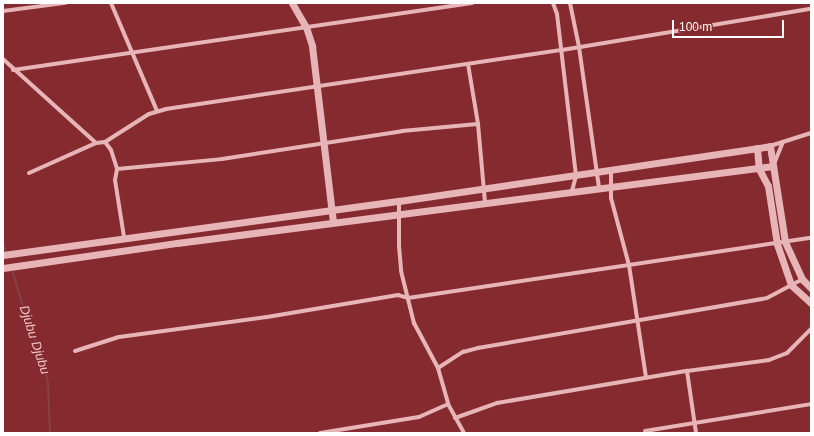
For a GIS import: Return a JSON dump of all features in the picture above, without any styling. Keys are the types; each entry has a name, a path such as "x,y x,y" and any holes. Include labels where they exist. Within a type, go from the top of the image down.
{"street":[{"path":"3,11 66,3"},
{"path":"112,3 156,112"},
{"path":"292,3 306,27 312,46 333,222"},
{"path":"13,70 132,54 472,3"},
{"path":"553,3 557,14 562,50 576,176 572,191"},
{"path":"570,3 579,47 599,187"},
{"path":"29,173 96,143 106,142 156,112 317,86 562,50 811,9"},
{"path":"3,59 13,70 96,143"},
{"path":"468,64 478,124 485,203"},
{"path":"117,169 222,159 324,144 402,130 478,124"},
{"path":"3,255 124,237 576,176 770,146 811,132"},
{"path":"106,142 115,159 117,169 115,180 124,237"},
{"path":"773,166 783,142"},
{"path":"770,146 785,242 802,279 811,288"},
{"path":"757,148 759,169 768,186 777,244 791,285 811,303"},
{"path":"3,268 333,222 401,215 599,187 610,188 773,166"},
{"path":"611,170 610,188 629,265 646,378"},
{"path":"399,201 401,215 399,246 414,323 438,368 448,404 464,433"},
{"path":"75,352 120,337 267,317 398,295 408,298 811,238"},
{"path":"14,253 16,266"},
{"path":"438,368 463,352 478,348 768,298 802,279"},
{"path":"455,418 497,403 687,371 769,360 787,353 811,329"},
{"path":"687,371 696,433"},
{"path":"320,433 419,417 448,404"},
{"path":"645,431 811,404"}],"waterway":[{"name":"Djubu Djubu","path":"3,245 6,250"},
{"name":"Djubu Djubu","path":"13,273 28,323 40,351 48,384 50,433"}]}
